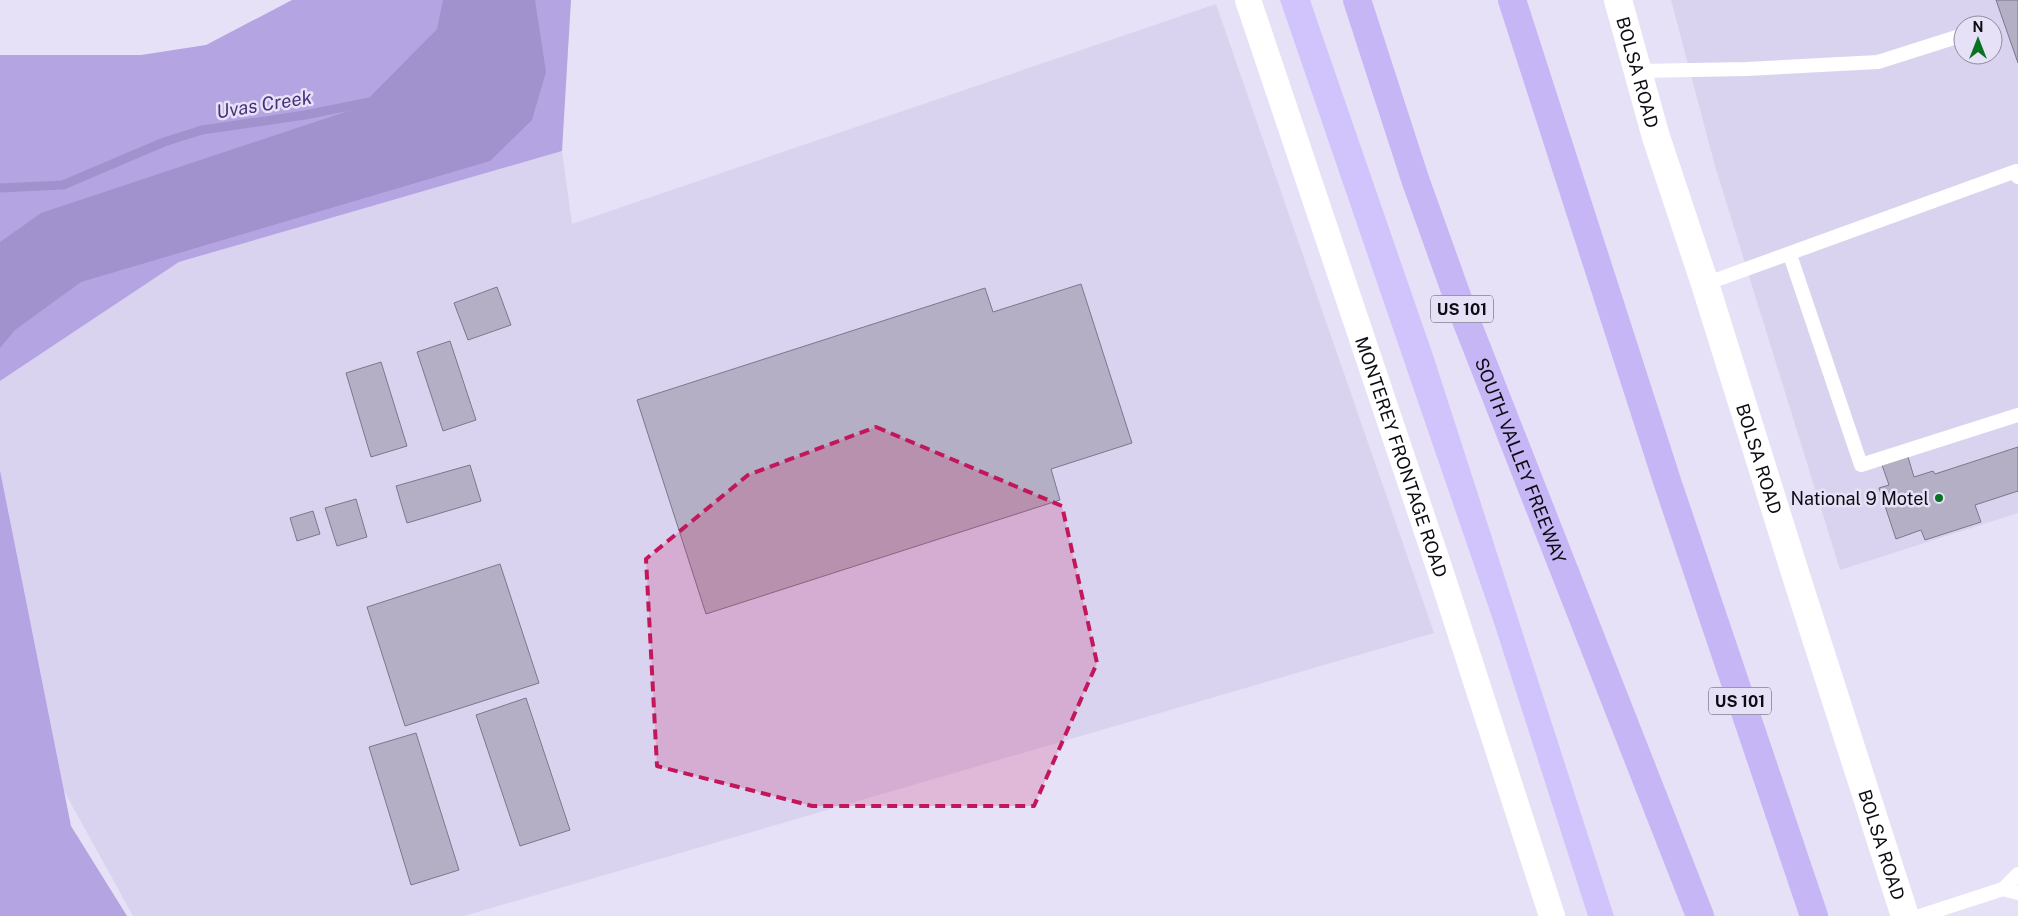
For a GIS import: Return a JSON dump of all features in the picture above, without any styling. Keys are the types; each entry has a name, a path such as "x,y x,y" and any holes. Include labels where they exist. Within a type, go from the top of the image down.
{"highway":[{"name":"SOUTH VALLEY FREEWAY","path":"1357,0 1415,179 1462,310 1700,916"},
{"name":"US 101","path":"1512,0 1668,484 1814,916"}],"main road":[{"name":"BOLSA ROAD","path":"1618,0 1676,202 1705,284 1905,916"}],"street":[{"name":"MONTEREY FRONTAGE ROAD","path":"1248,0 1441,573 1552,916"}],"lane":[{"path":"1637,71 1746,69 1878,62 1953,38"},
{"path":"1705,284 2017,172"},
{"path":"1790,255 1861,465 2018,415"},
{"path":"1920,916 2003,889 2018,874"},
{"path":"2003,889 2018,893"}],"highlighted area":[{"path":"876,427 1062,506 1097,663 1034,806 812,806 657,766 646,559 748,475"}],"shaded area":[{"path":"292,0 571,0 562,151 179,262 0,381 0,55 141,55 206,45"},
{"path":"443,0 535,0 546,72 532,120 490,161 81,282 15,330 0,348 0,242 41,213 360,107 437,29"},
{"path":"1280,0 1310,0 1434,358 1614,916 1588,916 1494,623"},
{"path":"1671,0 2018,0 2018,513 1840,570 1715,166"},
{"path":"1216,4 1434,633 464,916 133,916 64,791 0,470 0,381 179,262 562,151 572,224"},
{"path":"0,470 71,826 127,916 0,916"}],"building":[{"path":"1996,0 2018,0 2018,63 2003,20 2003,15 2001,15"},
{"path":"1081,284 1132,443 1051,469 1060,500 706,614 637,400 985,288 993,312"},
{"path":"497,287 511,325 468,340 454,303"},
{"path":"450,341 476,420 443,431 417,352"},
{"path":"381,362 407,446 371,457 346,373"},
{"name":"National 9 Motel","path":"2018,447 2018,491 1975,505 1981,522 1925,540 1921,530 1896,539 1879,488 1889,485 1882,465 1908,457 1914,477 1933,471 1935,474"},
{"path":"470,465 481,501 407,523 396,486"},
{"path":"356,499 367,537 337,546 325,508"},
{"path":"313,511 320,534 297,541 290,518"},
{"path":"500,564 539,683 405,726 367,607"},
{"path":"526,698 570,830 520,846 476,715"},
{"path":"416,733 459,870 411,885 369,747"}],"waterway":[{"name":"Uvas Creek","path":"0,188 63,185 164,142 202,130 305,115 375,101"}],"place":[{"name":"National 9 Motel","path":"1939,498"}]}
